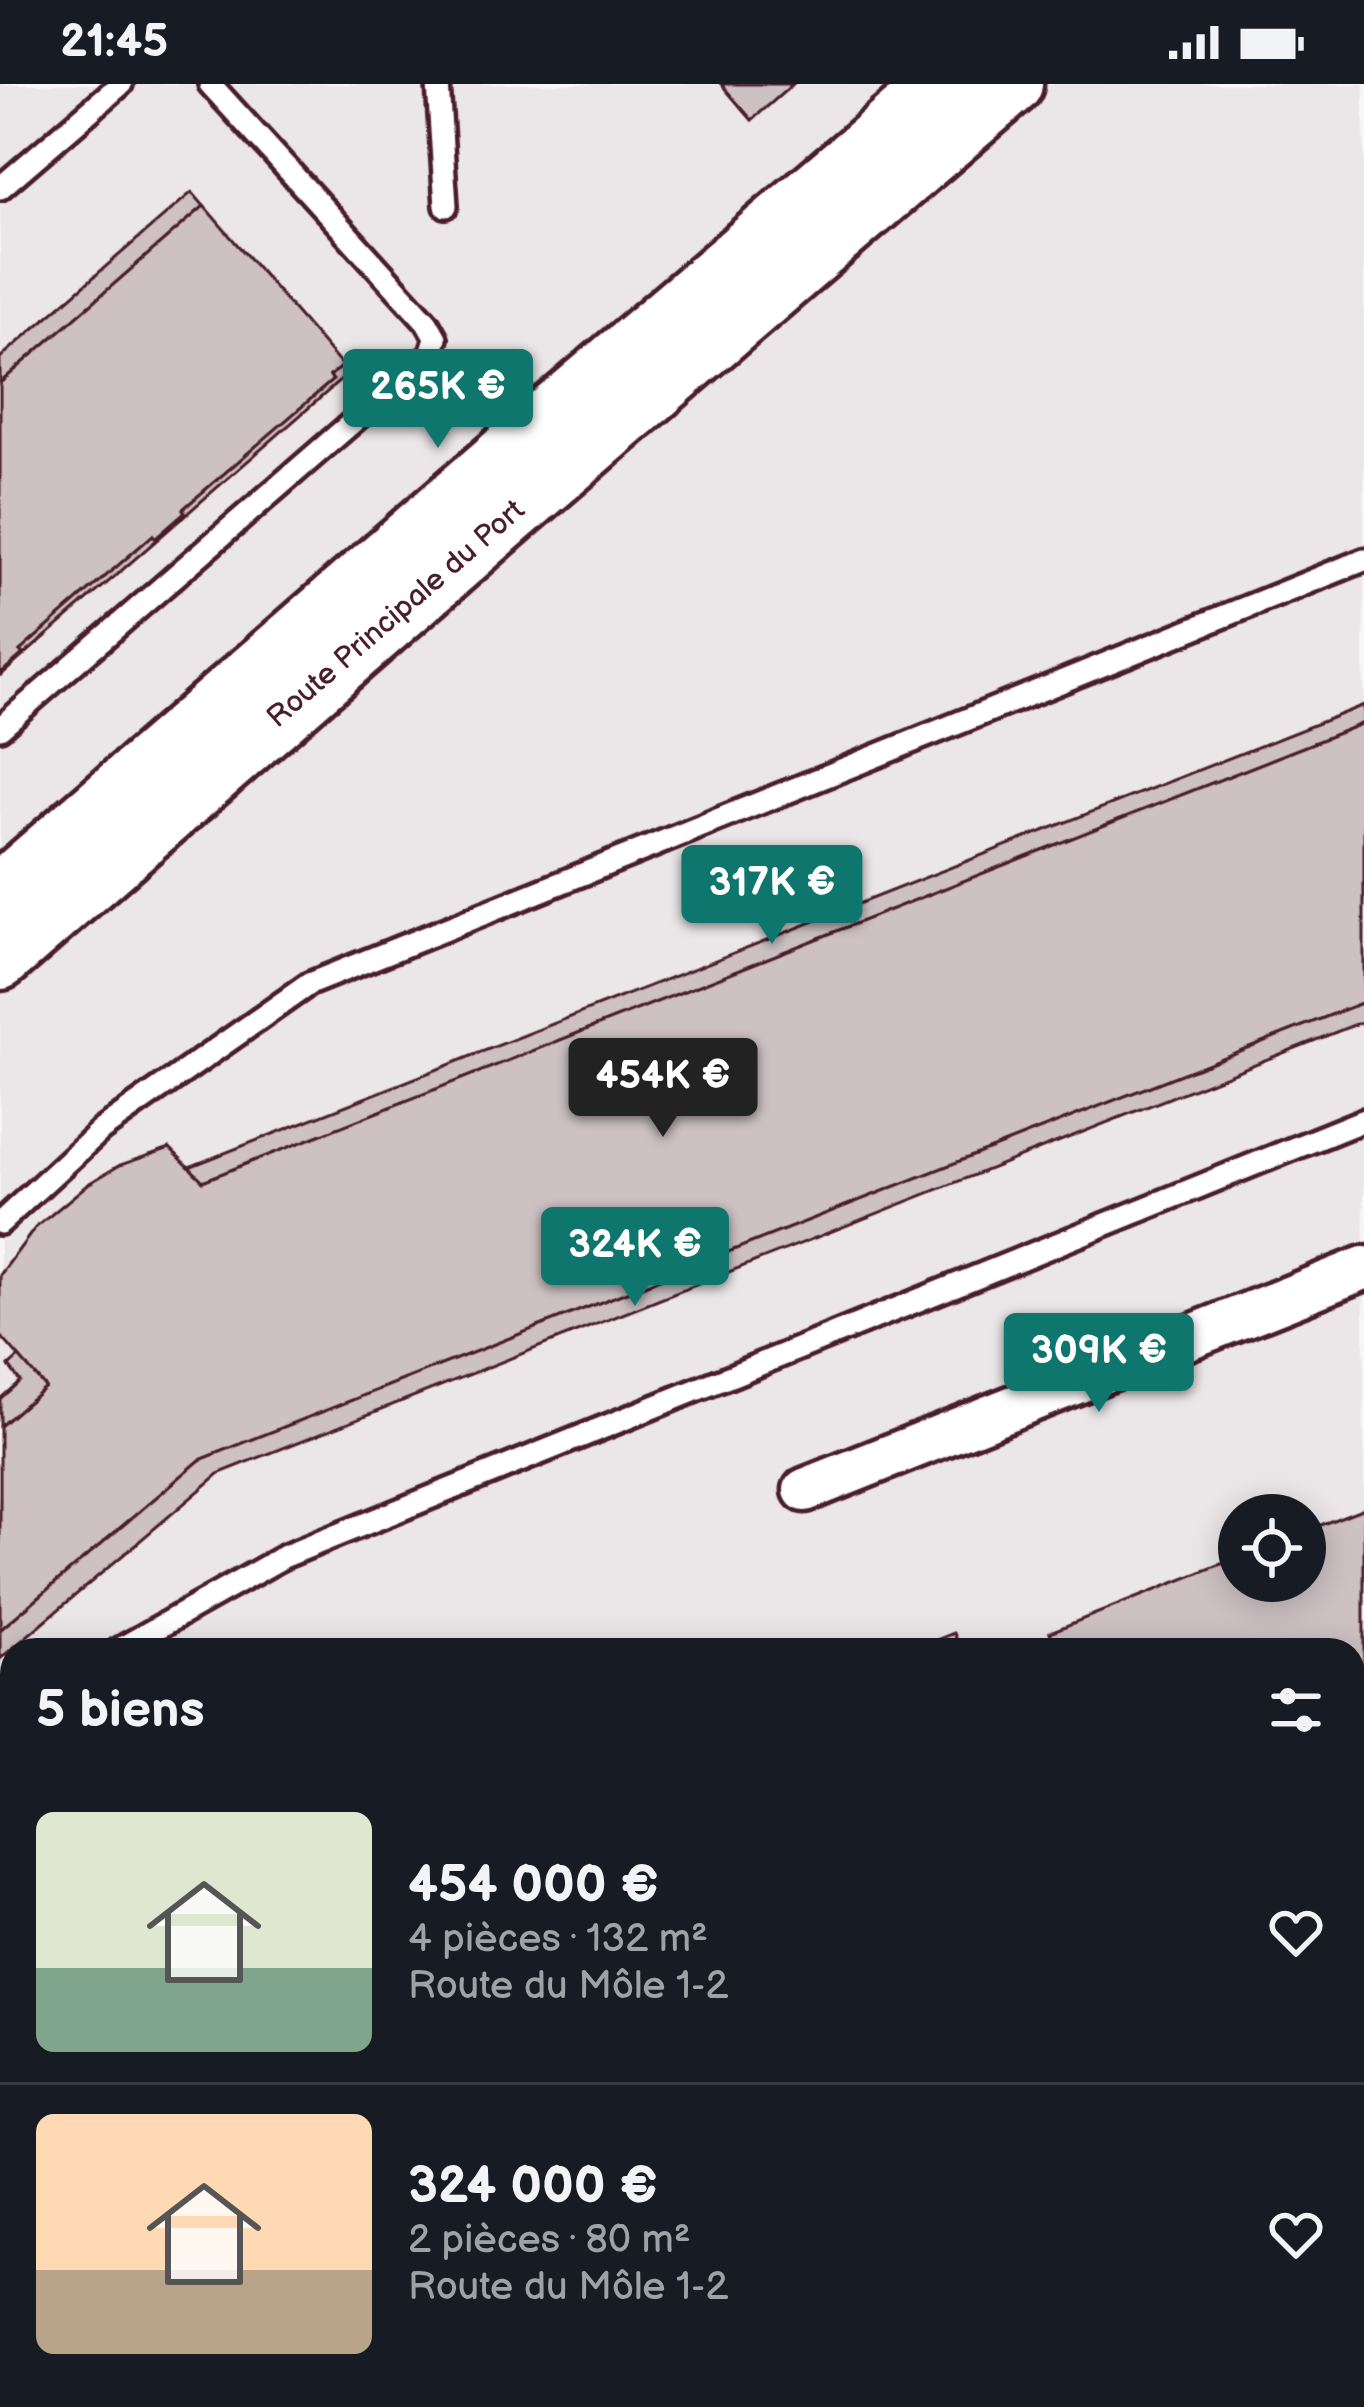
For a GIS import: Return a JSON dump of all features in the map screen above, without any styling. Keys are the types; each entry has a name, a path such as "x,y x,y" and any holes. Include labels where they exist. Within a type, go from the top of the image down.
{"main road":[{"name":"Route Principale du Port","path":"0,894 942,84"},
{"name":"Route Principale du Port","path":"0,959 1012,84"}],"street":[{"path":"805,1490 1364,1268"}],"lane":[{"path":"0,188 121,84"},
{"path":"0,728 431,354 436,338 427,322 210,84"},
{"path":"439,84 446,206"},
{"path":"0,1223 101,1130 309,984 1364,560"},
{"path":"139,1638 283,1557 1364,1120"}],"shaded area":[{"path":"0,84 1364,84 1364,1638 0,1638"}],"building":[{"path":"721,84 793,84 752,120"},
{"path":"192,192 204,206 0,383 0,358"},
{"path":"204,206 342,366 330,376 333,380 20,651 23,654 0,674 0,383"},
{"path":"342,366 349,373 0,676 23,654 20,651 185,512 333,380 330,376"},
{"path":"1364,705 1364,723 203,1181 189,1167"},
{"path":"1364,723 1364,1002 200,1460 0,1630 0,1426 45,1387 0,1335 0,1275 35,1228 88,1184 120,1165 170,1148 203,1181"},
{"path":"1364,1002 1364,1021 220,1473 25,1638 0,1638 0,1630 200,1460"},
{"path":"19,1357 45,1387 0,1426 0,1399 20,1381 9,1366"},
{"path":"1364,1508 1364,1638 1053,1638 1050,1632 1218,1565 1218,1602 1326,1602 1326,1523"}]}
